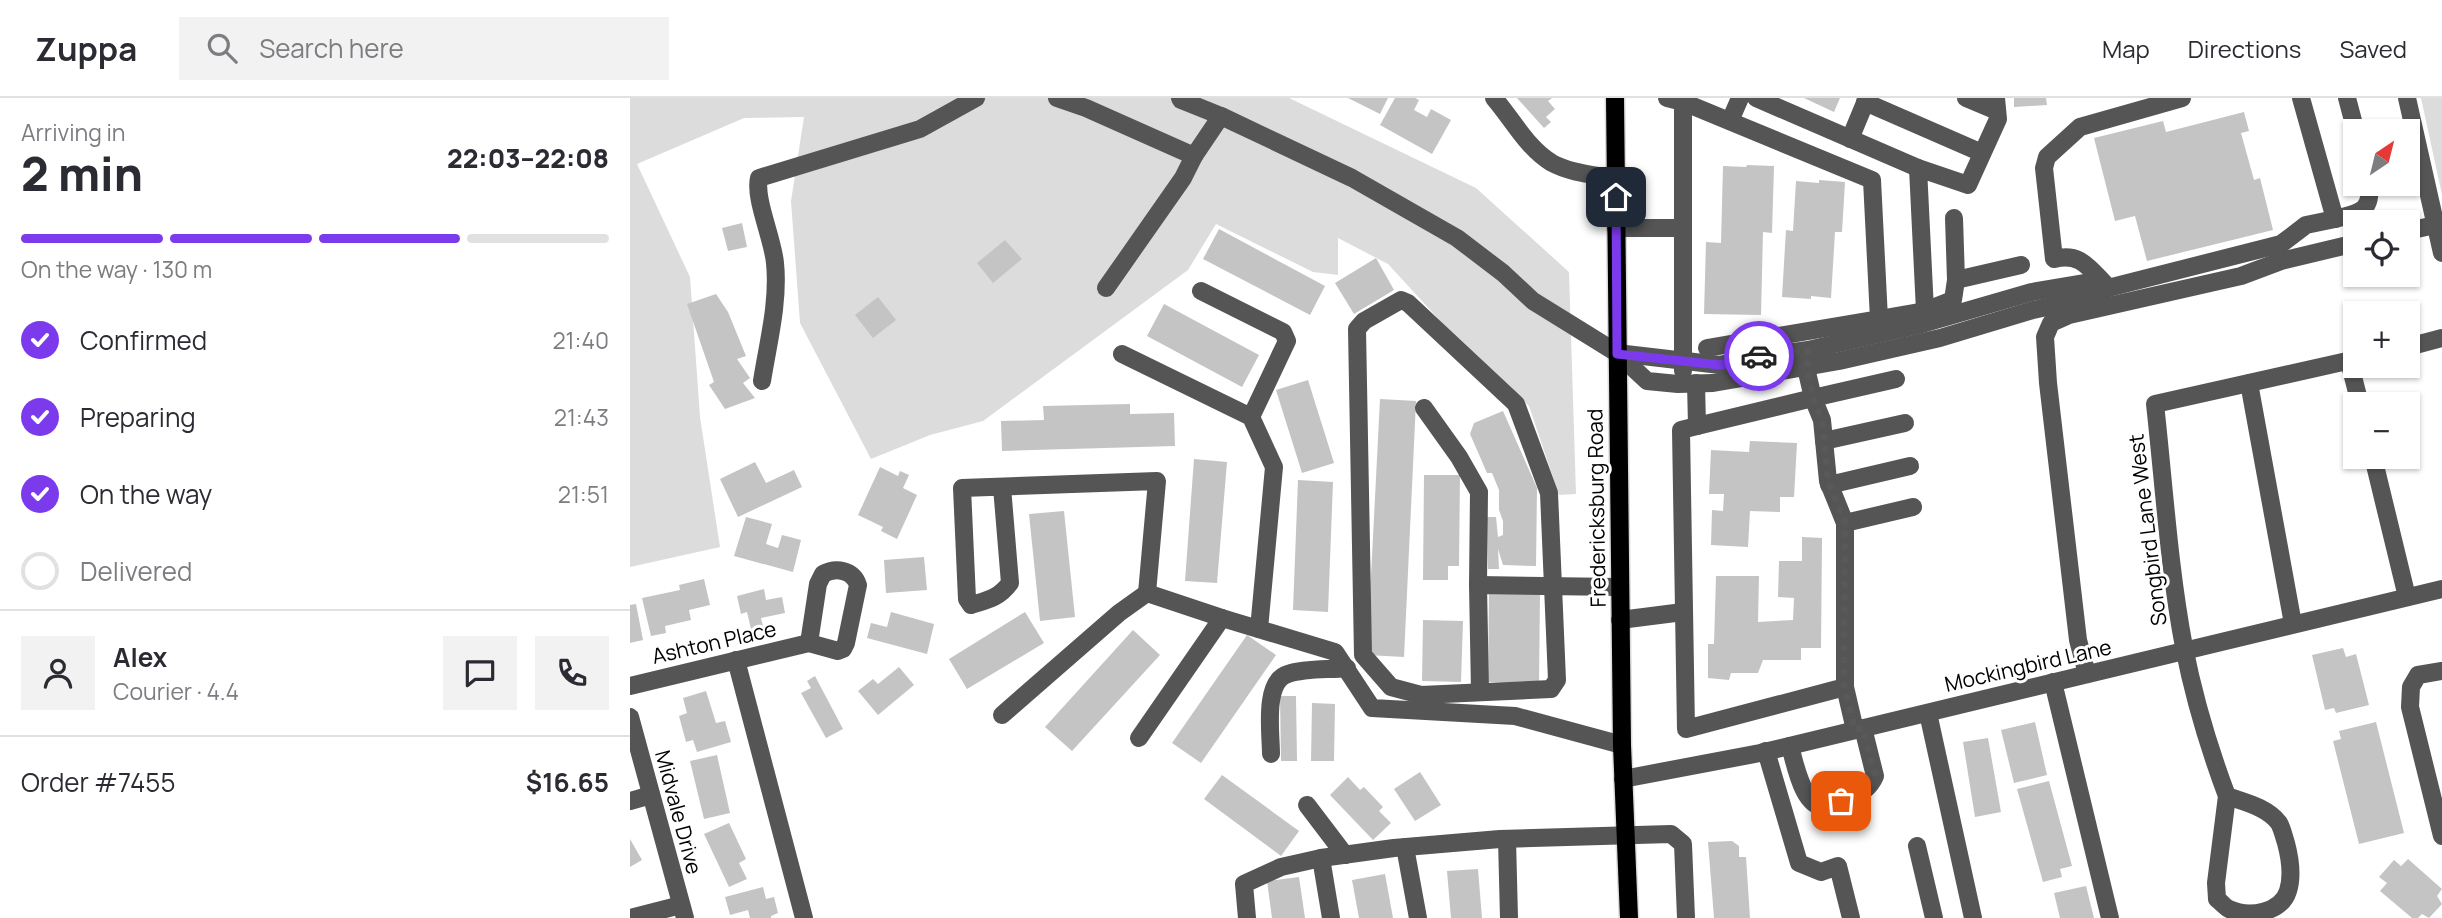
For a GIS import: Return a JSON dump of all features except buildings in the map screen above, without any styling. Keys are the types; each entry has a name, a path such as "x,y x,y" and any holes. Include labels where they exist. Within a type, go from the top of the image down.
{"main road":[{"name":"Fredericksburg Road","path":"1615,98 1619,587 1629,918"}],"street":[{"path":"762,381 774,300 775,264 757,187 759,178 920,129 976,98"},
{"path":"1057,98 1194,156"},
{"path":"1180,98 1352,178 1457,238 1534,300 1617,354 1647,380 1690,384 1742,379 1879,319 1928,325"},
{"path":"1494,98 1520,132 1553,163 1563,168 1616,179"},
{"path":"1730,121 1740,98"},
{"path":"1756,98 1917,168 1968,185 1998,118 1996,104 1966,98"},
{"path":"2056,297 2045,168 2047,157 2080,127 2182,98"},
{"path":"2301,98 2335,219"},
{"path":"2347,98 2353,119"},
{"path":"2407,98 2442,253"},
{"path":"1697,426 1690,384 1683,362 1683,228 1675,100 1872,180"},
{"path":"1850,139 1866,100 1982,153"},
{"path":"1106,288 1183,178 1194,156 1221,116"},
{"path":"1873,149 1879,319"},
{"path":"1917,168 1928,325"},
{"path":"1617,354 1720,365 1928,325 2032,292 2056,297 2090,282 2108,288 2281,244 2306,225 2358,213 2365,208 2370,196"},
{"path":"1928,325 1953,300 1956,281 1954,218"},
{"path":"2420,228 2435,225"},
{"path":"1616,228 1683,228"},
{"path":"2087,674 2080,657 2050,407 2045,337 2051,323 2069,315 2241,276 2281,261 2343,246"},
{"path":"2054,259 2067,256 2076,258 2108,288"},
{"path":"1956,281 2021,265"},
{"path":"1201,291 1283,332 1287,341 1251,417"},
{"path":"1401,300 1408,303 1516,404 1549,493 1557,680 1551,689 1480,691 1421,695 1391,687 1363,655 1357,330 1364,321 1401,300"},
{"path":"2420,343 2442,338"},
{"path":"1707,348 1807,350"},
{"path":"1790,746 1807,798 1814,805 1824,807 1857,796 1872,783 1875,776 1844,687 1845,523 1829,485 1822,420 1813,398 1807,350"},
{"path":"1122,354 1251,417 1274,467 1259,629"},
{"path":"2293,624 2249,383 2343,362"},
{"path":"1844,687 1686,729 1681,430 1896,379"},
{"name":"Songbird Lane West","path":"2227,796 2212,757 2185,651 2178,612 2155,404 2249,383"},
{"path":"1424,408 1459,457 1479,492 1480,691"},
{"path":"1824,441 1905,423"},
{"path":"1829,485 1910,466"},
{"path":"2377,469 2407,597"},
{"path":"1002,487 1010,583 994,598 971,605 967,599 962,488 1157,481 1147,593 1119,613 1002,715"},
{"path":"1845,523 1913,507"},
{"path":"1478,585 1619,587"},
{"name":"Mockingbird Lane","path":"1623,779 1790,746 2442,589"},
{"path":"1147,593 1335,652 1372,708 1515,716 1622,745"},
{"path":"1620,620 1683,612"},
{"path":"1139,738 1222,618"},
{"name":"Ashton Place","path":"630,686 809,643"},
{"path":"736,660 804,918"},
{"path":"1271,754 1271,698 1275,684 1286,674 1347,668"},
{"path":"2442,671 2418,675 2412,687 2410,707 2442,836"},
{"path":"2053,682 2110,918"},
{"path":"1928,713 1973,918"},
{"name":"Midvale Drive","path":"630,717 683,912"},
{"path":"1766,751 1798,863 1821,872 1838,866 1851,918"},
{"path":"630,801 651,795"},
{"path":"2227,796 2262,809 2280,824 2289,856 2291,880 2287,893 2278,907 2260,914 2230,910 2217,899 2216,883 2227,796"},
{"path":"1307,805 1345,855"},
{"path":"1247,918 1244,884 1281,867 1321,858 1405,847 1507,839 1671,834 1683,844 1686,918"},
{"path":"1507,839 1509,918"},
{"path":"1917,846 1934,918"},
{"path":"1405,847 1418,918"},
{"path":"1321,858 1331,918"},
{"path":"630,918 683,912"}],"shaded area":[{"path":"630,98 1289,98 1476,188 1569,272 1576,494 1559,495 1529,406 1455,337 1388,264 1338,238 1338,275 1313,272 1216,224 1188,270 983,421 930,435 871,459 800,323 791,201 804,117 744,118 637,164 690,277 700,417 720,547 630,567"},
{"path":"2421,98 2442,98 2442,195"}],"way so far":[{"path":"1759,356 1808,350 1807,368 1813,398 1822,420 1828,481 1845,523 1844,687 1855,730 1863,728 1875,776 1872,783 1857,796 1841,801"}],"route":[{"path":"1616,197 1617,354 1720,365 1759,356"}]}
